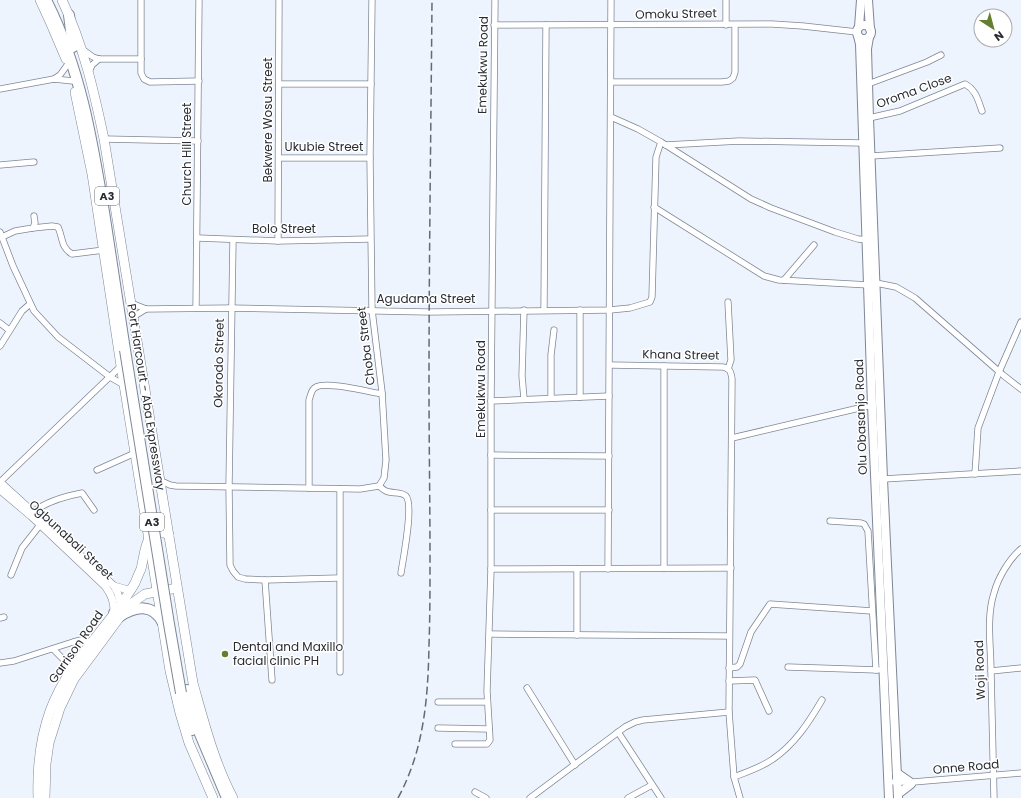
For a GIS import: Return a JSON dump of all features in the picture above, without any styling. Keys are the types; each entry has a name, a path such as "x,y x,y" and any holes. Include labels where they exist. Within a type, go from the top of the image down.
{"highway":[{"name":"Port Harcourt - Aba Expressway","path":"46,0 58,24 85,110 96,164 165,560 184,692 196,744 220,798"},
{"name":"Port Harcourt - Aba Expressway","path":"54,0 77,47 96,130 128,349"},
{"path":"69,15 77,47"},
{"path":"51,24 58,33 70,65"},
{"path":"116,615 142,608 155,612 163,623"},
{"name":"Port Harcourt - Aba Expressway","path":"184,692 227,798"}],"main road":[{"path":"40,0 51,24"},
{"path":"62,0 69,15"},
{"name":"Olu Obasanjo Road","path":"861,0 858,32 860,44 867,240 872,284 883,479 898,790"},
{"name":"Olu Obasanjo Road","path":"868,0 870,33 867,49 871,156 872,405 880,670 889,798"},
{"path":"865,26 870,33 863,40 858,32 865,26"},
{"path":"77,47 89,72 104,139 193,683 210,744 224,782 233,798"},
{"path":"70,65 87,145 170,671 180,714 189,743 213,798"},
{"path":"149,539 152,534 158,532 164,532 169,535"},
{"name":"Garrison Road","path":"45,798 46,764 49,743 66,693 131,589 141,568 149,539"},
{"name":"Garrison Road","path":"38,798 37,780 44,730 58,693 70,671 91,642 116,615 135,600 145,594 177,588"},
{"path":"897,773 911,783 898,790"}],"street":[{"path":"141,0 141,73 144,79 150,82 198,81"},
{"name":"Church Hill Street","path":"196,308 198,238 199,0"},
{"name":"Bekwere Wosu Street","path":"278,241 279,0"},
{"name":"Choba Street","path":"372,0 370,158 372,310 382,394 386,460 384,478 379,486"},
{"name":"Emekukwu Road","path":"455,744 487,744 490,742 487,702 491,569 495,0"},
{"path":"608,569 611,0"},
{"path":"726,0 726,24"},
{"path":"611,82 729,81 733,78 735,72 735,24"},
{"name":"Omoku Street","path":"494,25 611,26 735,24 803,26 858,32"},
{"path":"544,310 546,25"},
{"path":"77,47 99,59 141,59"},
{"path":"868,84 927,62 940,55"},
{"path":"89,72 92,65 99,59"},
{"path":"54,79 70,65"},
{"path":"0,89 54,79 73,81"},
{"path":"279,84 371,84"},
{"name":"Oroma Close","path":"869,118 900,111 965,84 972,88 976,94 982,111"},
{"path":"611,116 663,143 751,199 835,232 858,239 867,240"},
{"path":"104,139 198,141"},
{"path":"663,143 740,141 863,143"},
{"path":"663,143 656,157 654,207 764,276 784,280 872,284 896,287 915,298 999,372 1021,388"},
{"path":"871,156 1000,148"},
{"name":"Ukubie Street","path":"278,158 370,158"},
{"path":"0,165 34,162"},
{"name":"Agudama Street","path":"146,309 231,308 429,312 492,310 610,310 642,305 650,302 651,299 654,207"},
{"path":"33,228 35,223 34,216"},
{"path":"104,250 72,254 65,249 62,244 58,227 52,226 15,231 1,235 13,266 34,311 58,337 110,377 124,385"},
{"name":"Bolo Street","path":"198,238 278,241 370,239"},
{"name":"Okorodo Street","path":"233,240 229,486 230,565 233,572 238,577 265,580 339,578"},
{"path":"784,280 814,245"},
{"path":"728,302 731,360 728,369"},
{"path":"131,303 146,309"},
{"path":"0,346 22,311 30,304"},
{"path":"133,317 146,309"},
{"path":"524,310 522,376 524,399"},
{"path":"580,310 580,397"},
{"path":"975,474 978,428 999,372 1021,322"},
{"path":"0,323 9,330"},
{"path":"551,398 551,355 554,330"},
{"name":"Khana Street","path":"610,365 723,366 731,373 732,438 729,712 734,777 740,798"},
{"path":"0,482 121,366"},
{"path":"664,366 664,568"},
{"path":"309,488 309,400 311,392 314,388 320,386 332,386 382,394"},
{"path":"491,401 609,396"},
{"path":"732,438 872,405"},
{"path":"97,470 135,453"},
{"path":"491,455 609,456"},
{"path":"883,479 1021,471"},
{"path":"159,480 170,486 340,489 360,489 379,486 387,492 403,494 408,500 410,517 401,573"},
{"name":"Ogbunabali Street","path":"0,482 114,586 121,603"},
{"path":"162,497 170,489 176,486"},
{"path":"340,489 340,672"},
{"name":"Ogbunabali Street","path":"0,490 105,586 111,594 116,615"},
{"path":"33,512 39,507 51,502 82,493 94,510"},
{"path":"491,510 609,510"},
{"path":"788,667 880,670 872,611 868,530 864,524 861,523 830,521"},
{"path":"11,575 22,548 40,526"},
{"name":"Woji Road","path":"994,798 990,634 991,605 994,592 1011,560 1021,549"},
{"path":"491,569 731,568"},
{"path":"577,569 577,635"},
{"path":"265,580 272,680"},
{"name":"Ogbunabali Street","path":"114,586 131,589"},
{"path":"729,668 740,664 750,632 770,604 872,611"},
{"path":"490,634 729,636"},
{"path":"0,663 14,661 81,640 91,642"},
{"path":"53,649 66,662 70,671"},
{"path":"991,671 1021,668"},
{"path":"729,680 755,680 769,711"},
{"path":"527,688 575,764"},
{"path":"734,777 773,759 785,750 803,730 822,700"},
{"path":"438,702 487,702"},
{"path":"530,798 618,732 635,722 729,712"},
{"path":"438,728 489,729"},
{"path":"618,732 661,798"},
{"name":"Onne Road","path":"888,784 898,790 911,783 1021,773"},
{"path":"628,798 652,785"},
{"path":"475,792 486,798"}],"railway":[{"path":"398,798 414,761 423,724 426,704 430,624 429,288 432,0"}],"place":[{"name":"Dental and Maxillo facial clinic PH","path":"225,654"}]}
